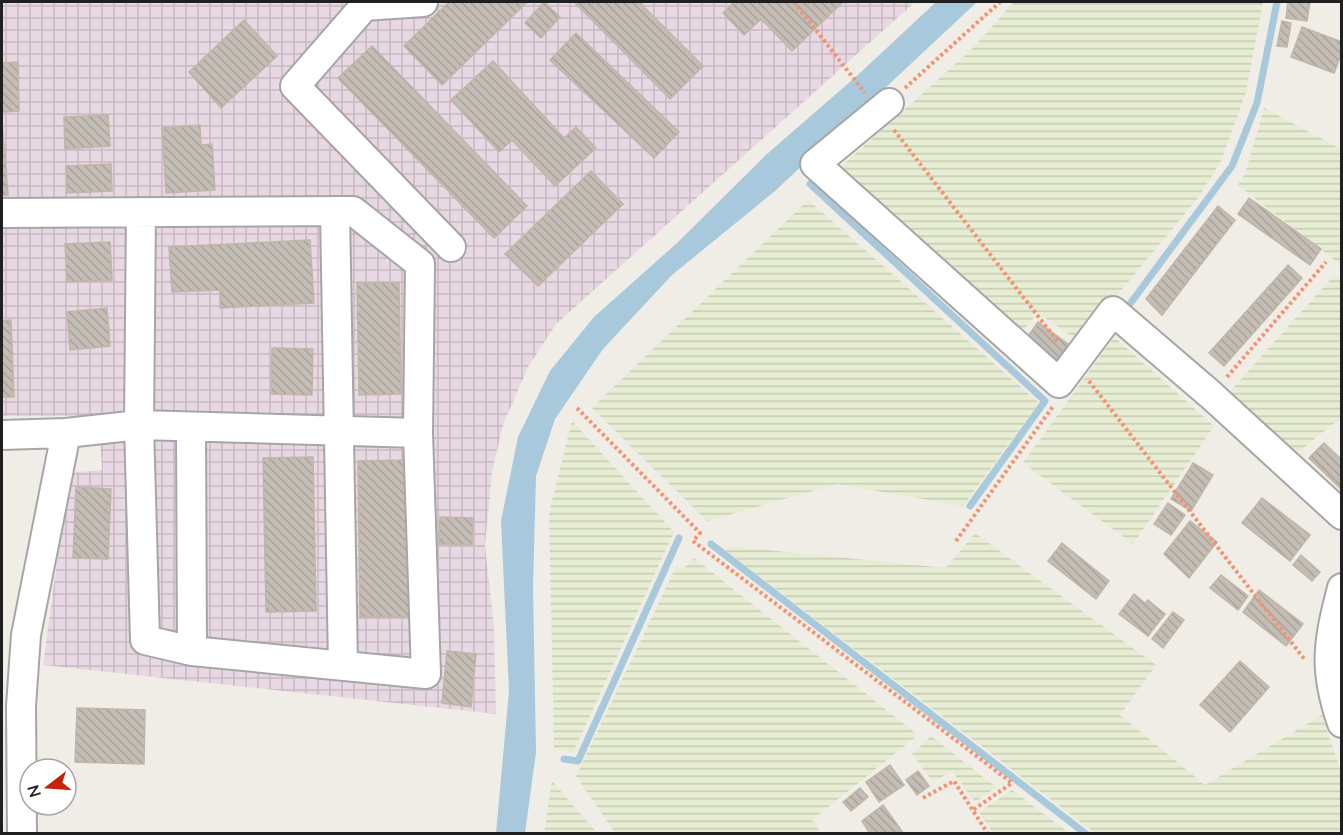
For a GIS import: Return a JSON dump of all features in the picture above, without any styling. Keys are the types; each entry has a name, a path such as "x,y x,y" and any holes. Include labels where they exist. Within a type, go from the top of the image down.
{"street":[{"path":"423,2 366,4 295,86 451,248"},
{"path":"889,103 815,164 1059,383 1113,311 1211,396 1341,515"},
{"path":"335,211 343,666"},
{"path":"2,213 141,212 353,211 420,264 418,433 426,674 192,651 145,640 139,425 141,212"},
{"path":"2,435 66,433 139,425 418,433"},
{"path":"191,427 192,651"},
{"path":"22,834 21,706 26,635 66,433"},
{"path":"1341,588 1329,638 1329,678 1341,723"}],"path":[{"path":"889,103 1000,2"},
{"path":"1211,396 1326,262"},
{"path":"956,541 1066,388 1059,383"},
{"path":"577,408 700,532 693,541 1012,783 973,810"},
{"path":"923,798 954,781 988,834"}],"shaded area":[{"path":"2,2 915,2 556,324 528,367 503,425 492,472 485,546 494,627 496,714 43,665 69,473 102,470 99,416 2,416"}],"green space":[{"path":"1014,2 1263,2 1246,92 1221,161 1198,198 1079,341 1038,313 1019,335 835,172 971,50"},
{"path":"1264,108 1341,149 1341,265 1238,185 1245,174"},
{"path":"808,200 1039,403 963,506 837,484 707,521 592,408"},
{"path":"1335,274 1341,280 1341,418 1293,456 1226,396"},
{"path":"1114,337 1214,426 1133,544 1023,463"},
{"path":"572,421 674,532 573,753 554,748 549,513"},
{"path":"975,533 1156,665 1120,715 1205,785 1322,715 1341,772 1341,833 1095,833 726,551 728,546 946,568"},
{"path":"694,558 918,735 812,820 821,833 615,833 576,776 676,567 683,569"},
{"path":"931,736 996,787 975,802 952,771 933,782 912,754"},
{"path":"552,781 597,833 544,833"},
{"path":"1012,790 1069,833 993,833 979,812"}],"water":[{"path":"936,2 977,2 775,191 672,275 603,349 555,419 536,476 533,588 536,752 525,833 496,834 509,691 501,521 518,437 550,371 594,317 677,243 767,154 859,74"}],"building":[{"path":"449,2 527,2 442,85 404,46"},
{"path":"544,2 560,17 541,38 525,23"},
{"path":"574,2 639,2 703,66 670,99"},
{"path":"734,2 843,2 792,51 761,19 744,35 723,13"},
{"path":"1288,2 1310,2 1307,21 1286,18"},
{"path":"244,20 277,56 221,108 189,72"},
{"path":"1282,21 1291,23 1287,47 1277,46"},
{"path":"1302,27 1342,42 1342,52 1334,73 1291,57"},
{"path":"576,33 679,132 654,158 550,60"},
{"path":"372,46 527,206 494,238 338,78"},
{"path":"493,61 564,138 576,127 596,148 555,186 512,140 499,152 451,100"},
{"path":"18,62 19,111 2,112 2,63"},
{"path":"108,115 110,146 65,149 64,117"},
{"path":"2,123 8,195 2,195"},
{"path":"200,125 201,145 212,144 215,190 166,193 162,128"},
{"path":"111,164 112,191 67,193 66,166"},
{"path":"591,171 623,204 538,286 505,254"},
{"path":"1249,198 1321,249 1310,265 1238,214"},
{"path":"1218,206 1235,220 1162,315 1146,299"},
{"path":"310,240 314,303 220,308 220,290 172,292 169,247"},
{"path":"110,242 112,280 67,282 65,244"},
{"path":"1288,265 1302,278 1224,366 1209,353"},
{"path":"357,283 399,283 401,394 359,395"},
{"path":"107,308 110,346 70,350 67,312"},
{"path":"11,320 14,397 2,397 2,321"},
{"path":"1038,322 1068,344 1056,361 1026,339"},
{"path":"272,348 313,349 312,395 271,394"},
{"path":"1324,443 1342,460 1342,490 1309,458"},
{"path":"313,457 316,611 266,612 263,458"},
{"path":"409,460 411,617 360,617 358,461"},
{"path":"1193,463 1213,475 1191,511 1171,499"},
{"path":"76,487 111,489 108,559 73,558"},
{"path":"1262,498 1310,535 1290,561 1242,523"},
{"path":"1168,503 1185,515 1171,535 1154,524"},
{"path":"440,517 473,518 472,545 439,544"},
{"path":"1190,521 1217,542 1189,578 1164,554"},
{"path":"1062,543 1109,581 1096,599 1048,561"},
{"path":"1301,555 1320,572 1312,581 1293,565"},
{"path":"1221,575 1248,596 1238,610 1210,588"},
{"path":"1259,590 1303,624 1286,646 1243,612"},
{"path":"1134,594 1145,603 1148,600 1165,614 1148,636 1119,614"},
{"path":"1173,612 1184,620 1163,648 1152,639"},
{"path":"447,651 476,654 471,707 442,703"},
{"path":"1240,661 1269,687 1230,732 1200,705"},
{"path":"77,708 145,710 144,764 78,762 78,757 75,757"},
{"path":"890,765 904,785 879,802 866,782"},
{"path":"918,771 929,786 917,795 906,780"},
{"path":"860,788 868,797 851,811 843,802"},
{"path":"883,805 904,834 870,834 862,821"}],"waterway":[{"path":"1124,312 1232,166 1257,103 1277,2"},
{"path":"810,184 1045,401 970,506"},
{"path":"564,759 578,761 679,538"},
{"path":"711,544 1086,834"}]}
